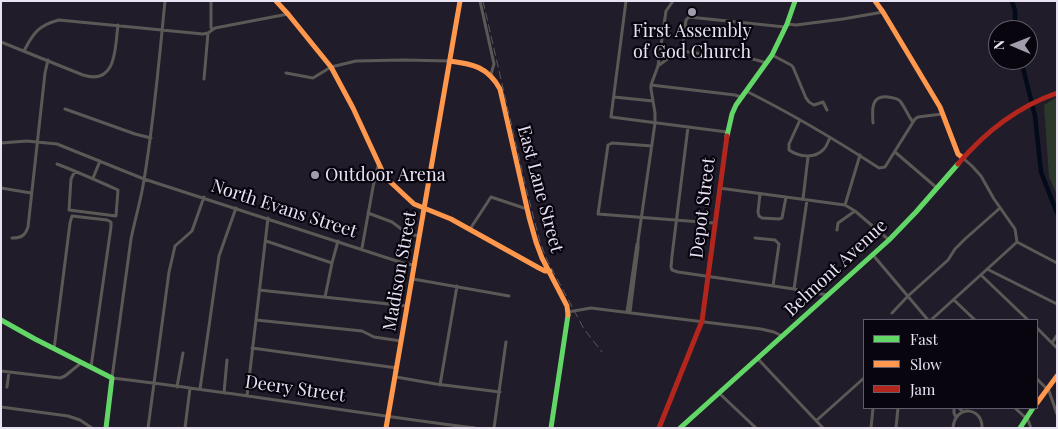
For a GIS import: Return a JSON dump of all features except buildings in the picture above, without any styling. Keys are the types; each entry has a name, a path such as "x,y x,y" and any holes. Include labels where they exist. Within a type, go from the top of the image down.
{"main road":[{"path":"276,1 331,67 354,108 378,166 385,177 414,204 451,219 539,268 550,271"},
{"name":"Madison Street","path":"386,428 460,1"},
{"name":"Depot Street","path":"659,428 702,321 727,132 732,114 741,96 772,55 786,26 795,1"},
{"path":"875,1 940,107 958,154 962,158"},
{"path":"450,61 475,65 485,69 490,74"},
{"name":"East Lane Street","path":"490,74 500,89 536,242 542,258 567,306 568,312"},
{"name":"Belmont Avenue","path":"680,428 873,255 916,212 962,158 1003,120 1029,104 1057,93"},
{"path":"551,428 568,312"},
{"path":"1,320 112,378 106,428"},
{"path":"1038,402 1057,376"},
{"path":"1020,428 1032,409"}],"street":[{"path":"112,378 131,240 139,207 151,138 165,1"},
{"path":"211,1 212,30"},
{"path":"480,1 494,64 490,74"},
{"path":"626,1 611,117 727,132"},
{"path":"629,312 655,123 651,85 658,66 666,11 673,1"},
{"path":"682,50 686,20 689,16 786,26 883,12"},
{"path":"204,79 208,34 212,30 288,14"},
{"path":"24,51 40,27 59,20 208,34"},
{"path":"1,42 89,77 97,77 109,70 113,62 118,25"},
{"path":"658,66 678,50 700,54 749,58 766,63"},
{"path":"772,55 793,67 808,102 814,105 823,102 827,110"},
{"path":"12,238 20,238 26,232 48,60"},
{"path":"286,72 313,78 331,67 356,62 450,61"},
{"path":"651,85 741,96"},
{"path":"746,90 800,120 878,168 884,168 918,117 942,114"},
{"path":"614,97 653,101"},
{"path":"873,123 875,100 884,97 899,100 913,122"},
{"path":"65,109 151,138"},
{"path":"800,120 789,144 792,152 808,157 822,151 830,138"},
{"path":"688,127 678,220 672,256 672,270 828,295"},
{"name":"North Evans Street","path":"1,143 37,141 57,144 144,178 406,264 415,265"},
{"path":"652,146 612,143 608,145 598,214 715,223"},
{"path":"895,152 937,188"},
{"path":"845,205 860,156"},
{"path":"794,289 805,200 808,157"},
{"path":"962,158 981,176 1015,229 1017,242"},
{"path":"93,178 100,161"},
{"path":"57,164 75,171 93,178 118,190 116,216 69,210 71,179 75,171"},
{"path":"362,248 378,166"},
{"path":"1,188 31,193"},
{"path":"719,188 849,206 888,240"},
{"path":"760,194 758,212 762,218 782,218 786,197"},
{"path":"148,428 172,255 175,246 192,232 204,197"},
{"path":"470,229 491,198 528,210"},
{"path":"200,389 219,256 236,208"},
{"path":"892,313 948,260 965,239 1000,208"},
{"path":"837,230 838,224 855,211"},
{"path":"368,213 392,222 408,234 420,236"},
{"path":"54,349 72,216 107,220 111,222 91,367"},
{"path":"247,396 268,218"},
{"path":"754,238 775,240 779,244 773,286"},
{"path":"325,297 338,241"},
{"path":"266,242 332,263"},
{"path":"1017,242 1057,263"},
{"path":"931,319 1017,242"},
{"path":"873,255 929,319"},
{"path":"988,269 1057,304"},
{"path":"980,275 1027,319"},
{"path":"413,279 509,296"},
{"path":"440,385 458,286"},
{"path":"259,290 408,306"},
{"path":"954,300 974,319"},
{"path":"568,312 591,308 629,312 761,329 782,336"},
{"path":"256,320 362,332 374,337 402,341"},
{"path":"1038,329 1057,348"},
{"path":"1052,343 1057,335"},
{"path":"494,428 506,342"},
{"path":"252,348 397,368"},
{"path":"177,387 184,354"},
{"path":"757,359 824,428"},
{"path":"224,393 227,360"},
{"path":"1,371 60,378 81,363"},
{"path":"7,387 9,372"},
{"path":"396,377 440,385 500,392"},
{"name":"Deery Street","path":"112,378 475,428"},
{"path":"817,420 863,379"},
{"path":"1038,380 1051,395 1057,414"},
{"path":"184,428 190,388"},
{"path":"719,393 756,428"},
{"path":"1,408 68,416 80,420 92,428"},
{"path":"871,428 873,409"},
{"path":"896,428 898,409"},
{"path":"954,409 956,416 954,428"},
{"path":"960,409 963,412"},
{"path":"1016,409 1026,418 1031,428"},
{"path":"956,416 963,412 976,414 981,418 982,428"}],"green space":[{"path":"1057,97 1057,195 1049,177 1044,105"}],"waterway":[{"path":"1012,1 1015,20"},
{"path":"1024,70 1035,116 1041,172 1057,213"}],"railway":[{"path":"483,1 540,242 547,260 584,329 602,352"}],"traffic: fast":[{"path":"727,136 736,105 772,55 787,24 795,1"},
{"path":"680,428 889,240 958,164"},
{"path":"551,428 568,315"},
{"path":"1,320 112,378 106,428"},
{"path":"1020,428 1032,409"}],"traffic: slow":[{"path":"276,1 331,67 353,108 385,177 414,204 451,219 539,268 550,271"},
{"path":"386,428 460,1"},
{"path":"875,1 940,107 958,154 963,158"},
{"path":"450,61 473,65 485,71 500,89 536,242 542,258 567,306 568,315"},
{"path":"1038,402 1057,376"}],"traffic: jam":[{"path":"958,164 979,141 1015,113 1057,93"},
{"path":"659,428 702,321 727,136"}],"place":[{"name":"First Assembly of God Church","path":"692,12"},
{"name":"Outdoor Arena","path":"315,175"}]}
